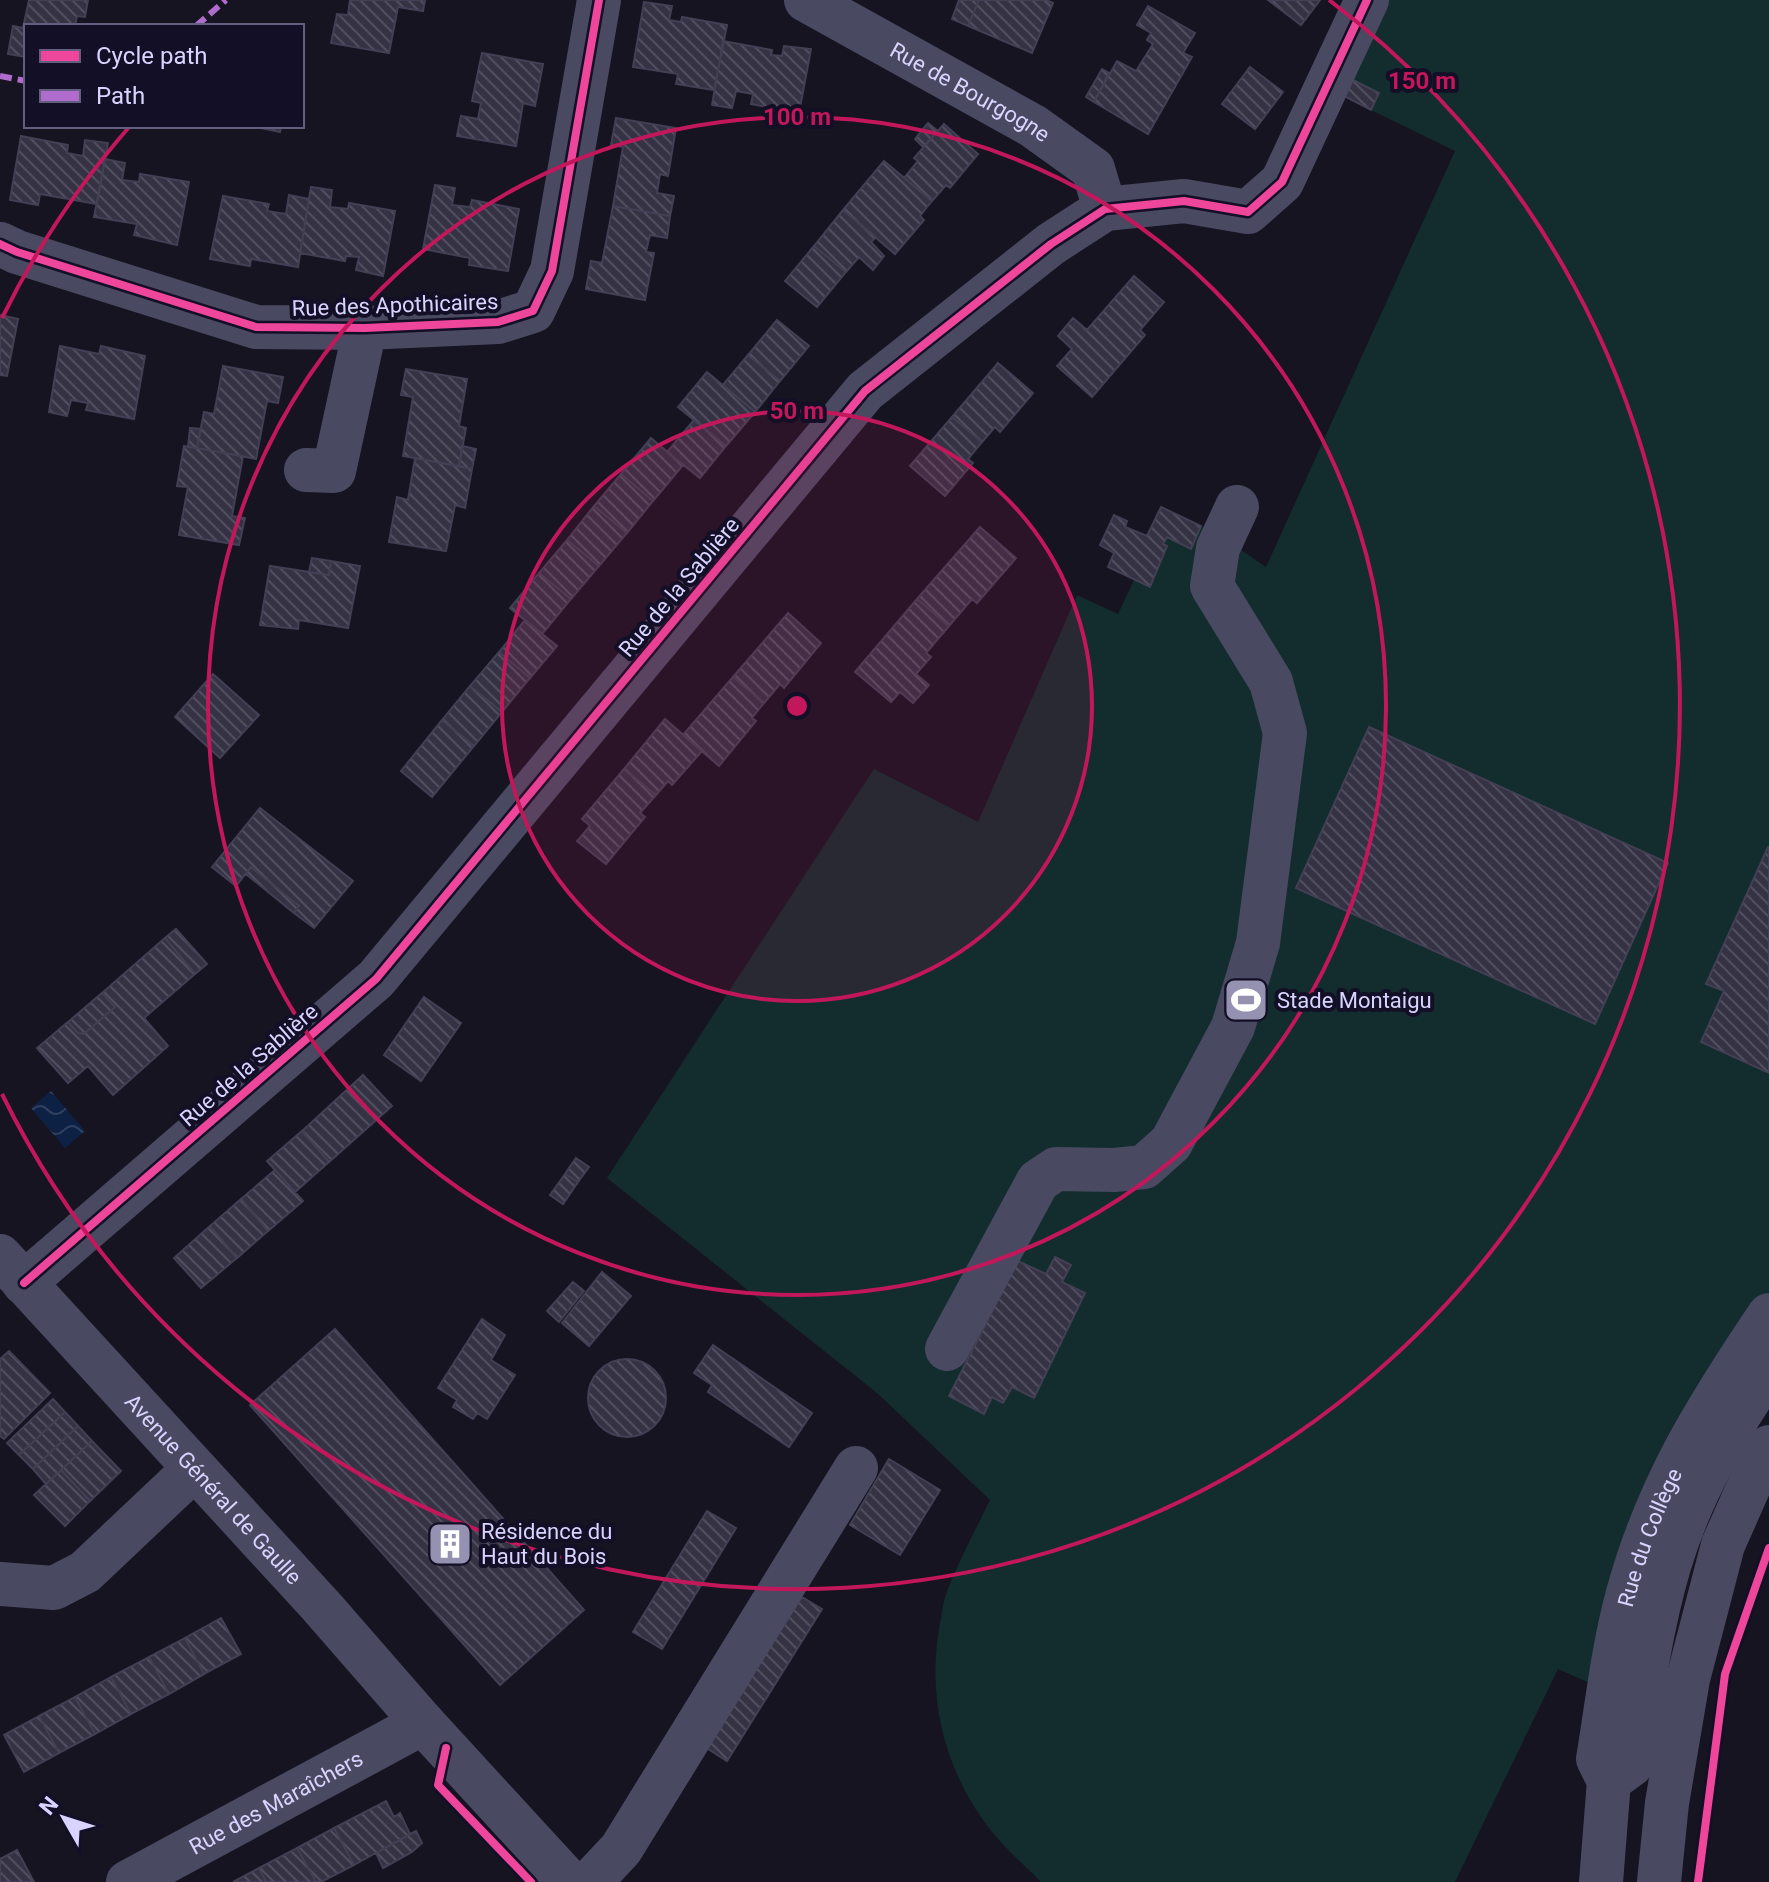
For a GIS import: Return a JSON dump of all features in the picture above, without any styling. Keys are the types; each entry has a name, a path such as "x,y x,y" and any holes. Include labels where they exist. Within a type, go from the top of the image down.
{"street":[{"name":"Rue des Apothicaires","path":"0,244 256,327 365,328 498,322 533,311 552,271 599,0"},
{"name":"Rue de Bourgogne","path":"806,0 1033,126 1093,169 1105,209"},
{"name":"Rue de la Sablière","path":"12,1270 376,979 865,391 1051,244 1105,209 1184,201 1248,212 1282,182 1367,0"},
{"path":"306,470 334,471 365,328"},
{"path":"947,1349 1038,1181 1056,1169 1144,1167 1171,1143 1233,1027 1258,943 1285,733 1271,682 1212,586 1218,548 1237,507"},
{"name":"Avenue Général de Gaulle","path":"12,1270 569,1882"},
{"name":"Rue du Collège","path":"1601,1882 1609,1781 1598,1759 1626,1598 1656,1508 1691,1434 1769,1315"},
{"name":"Rue du Collège","path":"1609,1781 1631,1765 1660,1599 1686,1519 1732,1426 1769,1370"},
{"path":"1659,1882 1667,1803 1688,1679 1723,1545 1769,1447"},
{"path":"590,1882 621,1849 856,1468"},
{"path":"0,1584 54,1588 85,1572 194,1469"},
{"name":"Rue des Maraîchers","path":"128,1882 423,1723"}],"green space":[{"name":"Stade Montaigu","path":"1389,0 1769,0 1769,1292 1698,1396 1594,1685 1558,1669 1455,1882 1041,1882 996,1837 969,1798 948,1751 937,1701 936,1649 945,1597 990,1500 877,1393 607,1178 874,769 978,822 1077,595 1118,614 1134,580 1150,586 1167,547 1163,544 1167,537 1191,548 1201,526 1212,530 1266,567 1455,151 1371,110 1379,93 1351,79"}],"water":[{"path":"51,1091 85,1131 65,1148 31,1108"}],"building":[{"path":"29,0 88,0 85,17 77,16 75,24 24,24 24,57 8,54 13,26 23,28"},
{"path":"350,0 425,0 423,11 398,7 389,53 331,43 337,14 348,15"},
{"path":"959,0 979,0 968,26 952,19"},
{"path":"979,0 1046,0 1053,3 1032,53 968,26"},
{"path":"1268,0 1320,0 1301,25"},
{"path":"644,2 672,6 669,20 681,22 682,17 727,25 714,90 676,84 678,74 633,67"},
{"path":"1148,6 1195,33 1183,53 1192,57 1148,134 1094,102 1117,61 1136,71 1153,44 1147,40 1151,33 1137,25"},
{"path":"723,41 772,50 771,55 782,56 784,46 811,49 799,113 751,104 753,94 736,91 732,108 712,105"},
{"path":"482,53 543,64 535,106 523,103 516,146 457,136 461,116 478,119 481,103 472,101"},
{"path":"1250,67 1283,92 1255,129 1222,104"},
{"path":"1102,69 1109,73 1094,102 1086,97"},
{"path":"1351,79 1379,93 1371,110 1344,96"},
{"path":"616,118 676,128 668,176 660,174 657,193 674,196 670,216 613,206 623,147 611,145"},
{"path":"928,123 938,131 923,147 915,139"},
{"path":"944,124 978,154 950,188 946,185 932,201 904,178 918,161 914,158"},
{"path":"21,136 68,145 67,153 83,156 85,140 108,143 97,204 40,194 38,205 10,200"},
{"path":"105,159 125,163 122,180 139,182 140,174 189,182 177,245 134,235 137,224 94,217"},
{"path":"884,161 932,201 920,216 924,220 895,254 843,210"},
{"path":"435,185 455,188 452,205 470,207 472,200 519,209 508,271 469,265 470,258 423,249"},
{"path":"311,187 332,190 330,207 348,209 349,203 395,211 383,276 356,270 359,257 346,256 345,261 300,253"},
{"path":"289,195 309,199 298,267 251,259 250,266 210,259 223,196 269,204 267,211 286,214"},
{"path":"613,206 670,216 667,238 650,235 646,252 654,253 645,300 586,289 591,261 602,263"},
{"path":"843,210 876,237 871,242 884,256 873,270 859,257 846,272 814,246"},
{"path":"814,246 846,272 817,307 785,281"},
{"path":"1134,276 1164,302 1140,330 1145,335 1092,397 1057,366 1072,349 1058,336 1073,318 1087,330"},
{"path":"0,315 18,319 7,376 0,375"},
{"path":"777,320 809,346 780,381 748,355"},
{"path":"60,346 99,354 101,346 145,356 134,419 86,410 88,403 71,400 67,416 49,412"},
{"path":"748,355 780,381 755,412 723,385"},
{"path":"998,363 1033,393 1000,432 995,427 982,442 952,417"},
{"path":"223,366 283,377 278,403 267,401 256,459 197,448 204,412 214,414"},
{"path":"406,369 467,379 459,426 466,428 459,466 403,456 413,397 401,395"},
{"path":"707,372 755,412 726,446 678,407"},
{"path":"952,417 982,442 968,459 973,463 945,496 910,466"},
{"path":"694,420 726,446 700,478 667,452"},
{"path":"190,428 201,429 197,448 188,447"},
{"path":"651,438 683,465 653,501 621,474"},
{"path":"184,446 243,456 232,516 245,518 239,545 179,535 188,487 177,486"},
{"path":"462,446 476,449 472,469 459,466"},
{"path":"415,458 472,469 465,508 455,505 446,551 389,542 397,497 408,500"},
{"path":"621,474 653,501 627,533 594,506"},
{"path":"594,506 627,533 599,566 567,540"},
{"path":"1161,507 1201,526 1191,549 1167,537 1163,544 1167,546 1150,587 1108,567 1114,553 1100,545 1114,515 1127,521 1125,527 1147,536"},
{"path":"980,527 1016,558 977,603 972,599 949,626 917,599"},
{"path":"567,540 599,566 571,599 539,573"},
{"path":"312,558 331,561 329,575 309,572"},
{"path":"331,561 360,566 348,628 299,620 298,629 260,625 270,566 329,575"},
{"path":"539,573 571,599 542,634 510,608"},
{"path":"917,599 949,626 926,653 931,657 916,674 929,685 913,703 900,692 891,702 855,672"},
{"path":"788,613 821,643 784,688 780,684 764,703 733,677"},
{"path":"525,620 557,646 530,678 499,652"},
{"path":"499,652 530,678 502,712 470,686"},
{"path":"213,674 259,715 220,758 175,717"},
{"path":"733,677 764,703 752,718 756,721 719,766 683,735"},
{"path":"470,686 502,712 474,746 442,720"},
{"path":"665,719 702,751 672,785 668,781 656,795 624,769"},
{"path":"442,720 474,746 432,797 401,771"},
{"path":"1369,727 1668,863 1595,1024 1296,888"},
{"path":"624,769 656,795 640,813 645,817 606,864 577,841 590,826 582,819"},
{"path":"260,808 353,881 314,928 294,913 299,906 251,867 236,886 212,867"},
{"path":"1768,847 1769,1073 1701,1042 1724,991 1706,984"},
{"path":"251,867 299,906 294,913 246,874"},
{"path":"176,929 207,964 195,974 165,938"},
{"path":"165,938 195,974 144,1018 168,1046 113,1095 88,1066 68,1083 37,1048 68,1022 78,1033 84,1034 115,1007 102,993"},
{"path":"102,993 115,1007 84,1034 78,1033 68,1022"},
{"path":"424,997 461,1023 421,1081 384,1055"},
{"path":"363,1075 392,1106 329,1162 302,1131"},
{"path":"302,1131 329,1162 295,1192 267,1161"},
{"path":"576,1158 589,1167 578,1182 565,1174"},
{"path":"275,1170 303,1201 268,1231 241,1199"},
{"path":"565,1174 578,1182 563,1204 550,1195"},
{"path":"241,1199 268,1231 237,1258 210,1226"},
{"path":"210,1226 237,1258 201,1288 174,1258"},
{"path":"1055,1257 1071,1265 1062,1282 1085,1293 1034,1398 1012,1387 1003,1403 992,1397 984,1414 949,1396 1018,1261 1046,1274"},
{"path":"602,1272 631,1296 589,1346 562,1323"},
{"path":"573,1282 584,1291 559,1322 547,1311"},
{"path":"482,1319 505,1335 491,1360 515,1375 487,1419 477,1413 473,1419 453,1407 457,1400 438,1388"},
{"name":"Résidence du Haut du Bois","path":"335,1329 584,1610 500,1685 250,1405"},
{"path":"713,1345 812,1413 789,1447 708,1392 712,1385 694,1373"},
{"path":"9,1351 50,1393 4,1439 0,1436 0,1359"},
{"path":"627,1359 642,1362 655,1370 663,1383 666,1398 663,1413 655,1426 642,1434 627,1437 612,1434 599,1426 591,1413 588,1398 591,1383 599,1370 612,1362"},
{"path":"53,1399 65,1412 19,1455 7,1443"},
{"path":"65,1412 78,1426 33,1469 19,1455"},
{"path":"78,1426 92,1441 46,1484 33,1469"},
{"path":"92,1441 121,1471 90,1501 61,1470"},
{"path":"889,1459 940,1490 900,1555 850,1525"},
{"path":"61,1470 90,1501 65,1526 34,1495"},
{"path":"707,1511 736,1528 662,1649 633,1632"},
{"path":"802,1597 822,1609 727,1761 705,1747"},
{"path":"221,1618 241,1654 204,1674 185,1638"},
{"path":"185,1638 204,1674 169,1694 149,1657"},
{"path":"149,1657 169,1694 131,1714 111,1677"},
{"path":"111,1677 131,1714 95,1734 75,1697"},
{"path":"75,1697 95,1734 59,1753 39,1716"},
{"path":"39,1716 59,1753 24,1772 4,1735"},
{"path":"386,1801 394,1817 400,1813 410,1834 354,1865 334,1828"},
{"path":"334,1828 354,1865 316,1882 297,1848"},
{"path":"416,1831 422,1843 383,1868 376,1853"},
{"path":"297,1848 316,1882 266,1882 259,1868"},
{"path":"17,1850 34,1882 0,1882 0,1859"},
{"path":"259,1868 266,1882 233,1882"}],"marked path":[{"path":"198,24 226,0"},
{"path":"0,76 24,81"}],"cycle path":[{"path":"0,244 256,327 365,328 498,322 533,311 552,271 599,0"},
{"path":"24,1283 376,979 865,391 1051,244 1105,209 1184,201 1248,212 1282,182 1367,0"},
{"path":"1698,1882 1725,1674 1769,1548"},
{"path":"446,1748 438,1785 531,1882"}],"place":[{"name":"Stade Montaigu","path":"1246,1000"},
{"name":"Résidence du Haut du Bois","path":"450,1544"}]}
